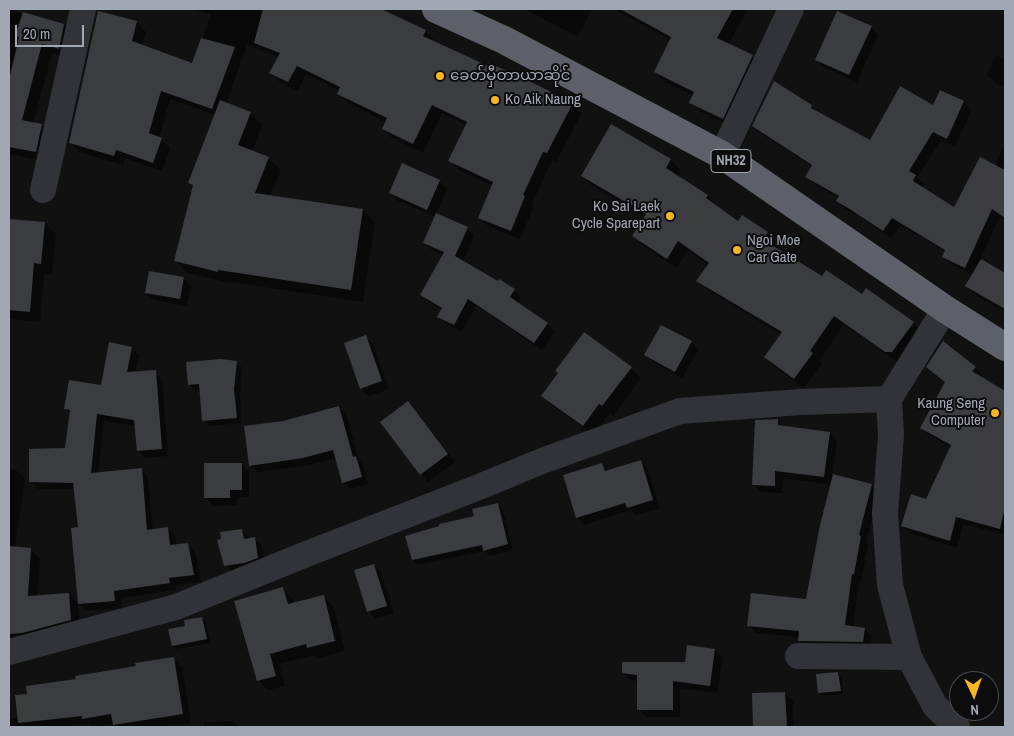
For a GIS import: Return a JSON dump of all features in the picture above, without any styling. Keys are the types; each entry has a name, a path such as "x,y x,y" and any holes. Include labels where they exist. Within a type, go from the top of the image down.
{"highway":[{"name":"NH32","path":"436,9 504,40 722,155 945,309 1005,347"}],"street":[{"path":"43,190 83,9"},
{"path":"722,155 791,9"},
{"path":"945,309 889,399 891,435 885,513 890,584 909,657 935,706 957,727"},
{"path":"9,652 176,607 542,461 680,411 800,402 889,399"},
{"path":"798,656 909,657"}],"building":[{"path":"263,9 381,9 426,30 423,36 488,66 489,63 573,103 547,153 543,152 523,195 525,196 511,231 478,218 493,182 448,161 467,122 432,105 413,144 382,129 387,118 337,94 340,87 297,66 288,82 269,73 280,53 254,43"},
{"path":"620,9 733,9 717,38 753,55 723,119 689,103 694,92 654,72 671,37"},
{"path":"98,11 137,21 132,41 192,63 201,38 235,47 212,109 161,91 149,133 162,138 153,163 116,150 114,156 69,143"},
{"path":"837,11 872,26 849,75 815,60"},
{"path":"23,12 64,24 59,49 42,44 22,120 42,124 36,152 9,147 9,80 19,37 15,36"},
{"path":"774,81 812,105 811,108 870,140 900,86 933,105 940,90 964,101 947,139 933,132 909,171 916,175 913,181 954,207 980,157 1005,170 1005,218 992,209 965,268 942,257 945,250 892,218 883,231 836,201 839,196 805,177 812,165 752,126"},
{"path":"220,100 251,112 238,145 269,157 255,193 363,209 351,290 218,270 218,272 174,261 193,185 188,183"},
{"path":"611,124 671,159 666,168 708,195 706,198 738,221 742,215 768,232 763,240 822,276 826,270 862,294 866,288 914,322 892,352 885,352 834,316 810,351 813,353 794,379 764,357 782,332 696,281 709,263 678,241 667,259 632,236 646,214 581,176"},
{"path":"402,163 440,180 427,210 389,193"},
{"path":"436,213 468,227 455,256 515,289 510,297 548,323 534,343 468,299 454,325 437,317 442,308 420,295 444,252 423,243"},
{"path":"9,219 45,222 41,264 34,263 30,312 9,310"},
{"path":"981,259 1005,273 1005,309 965,286"},
{"path":"149,271 184,277 180,299 145,293"},
{"path":"661,325 692,341 675,372 644,355"},
{"path":"584,332 632,367 602,406 599,404 583,426 541,396 558,373 555,371"},
{"path":"366,335 382,381 360,389 344,343"},
{"path":"943,341 976,367 972,371 1005,391 1005,507 1000,529 956,517 950,541 901,526 911,494 926,499 951,445 920,428 945,382 926,367"},
{"path":"109,342 132,347 127,372 156,370 162,449 137,451 134,420 97,414 91,473 142,468 147,530 168,527 170,545 188,543 194,575 169,578 170,583 114,591 115,601 78,604 71,528 78,527 73,483 29,482 29,449 65,448 70,410 64,409 69,380 101,385"},
{"path":"221,359 237,361 234,389 237,418 202,421 199,384 188,385 186,362"},
{"path":"408,401 448,454 420,475 380,422"},
{"path":"339,406 353,457 356,456 362,477 342,483 333,450 303,458 249,466 244,426 283,421"},
{"path":"778,419 778,425 830,432 824,477 775,471 775,486 752,485 755,420"},
{"path":"641,460 653,500 627,508 625,503 576,518 563,475 602,463 605,471"},
{"path":"204,463 242,463 242,490 230,490 230,498 204,498"},
{"path":"833,474 872,484 859,535 861,536 854,574 852,574 845,625 865,628 863,642 798,641 799,631 747,626 751,593 806,599 820,525"},
{"path":"498,503 508,544 483,551 482,545 412,560 405,536 439,526 439,524 474,516 472,509"},
{"path":"242,529 244,539 255,537 258,558 244,563 224,566 217,540 221,539 220,532"},
{"path":"9,546 31,548 28,596 69,593 71,620 22,633 9,634"},
{"path":"374,564 387,606 367,612 354,570"},
{"path":"283,587 288,604 324,595 335,641 307,648 306,644 270,654 276,676 257,681 234,601"},
{"path":"202,617 207,639 172,646 168,629 185,626 184,620"},
{"path":"687,645 715,649 710,686 673,681 673,710 637,710 637,675 622,673 622,662 685,662"},
{"path":"174,657 183,714 113,725 111,714 82,719 82,716 18,723 15,695 27,694 26,686 76,679 75,676 136,666 135,663"},
{"path":"838,672 841,691 818,693 816,674"},
{"path":"785,692 787,727 753,727 752,693"}],"place":[{"name":"ခေတ်မှီတာယာဆိုင်","path":"440,76"},
{"name":"Ko Aik Naung","path":"495,100"},
{"name":"Ko Sai Laek Cycle Sparepart","path":"670,216"},
{"name":"Ngoi Moe Car Gate","path":"737,250"},
{"name":"Kaung Seng Computer","path":"995,413"}]}
